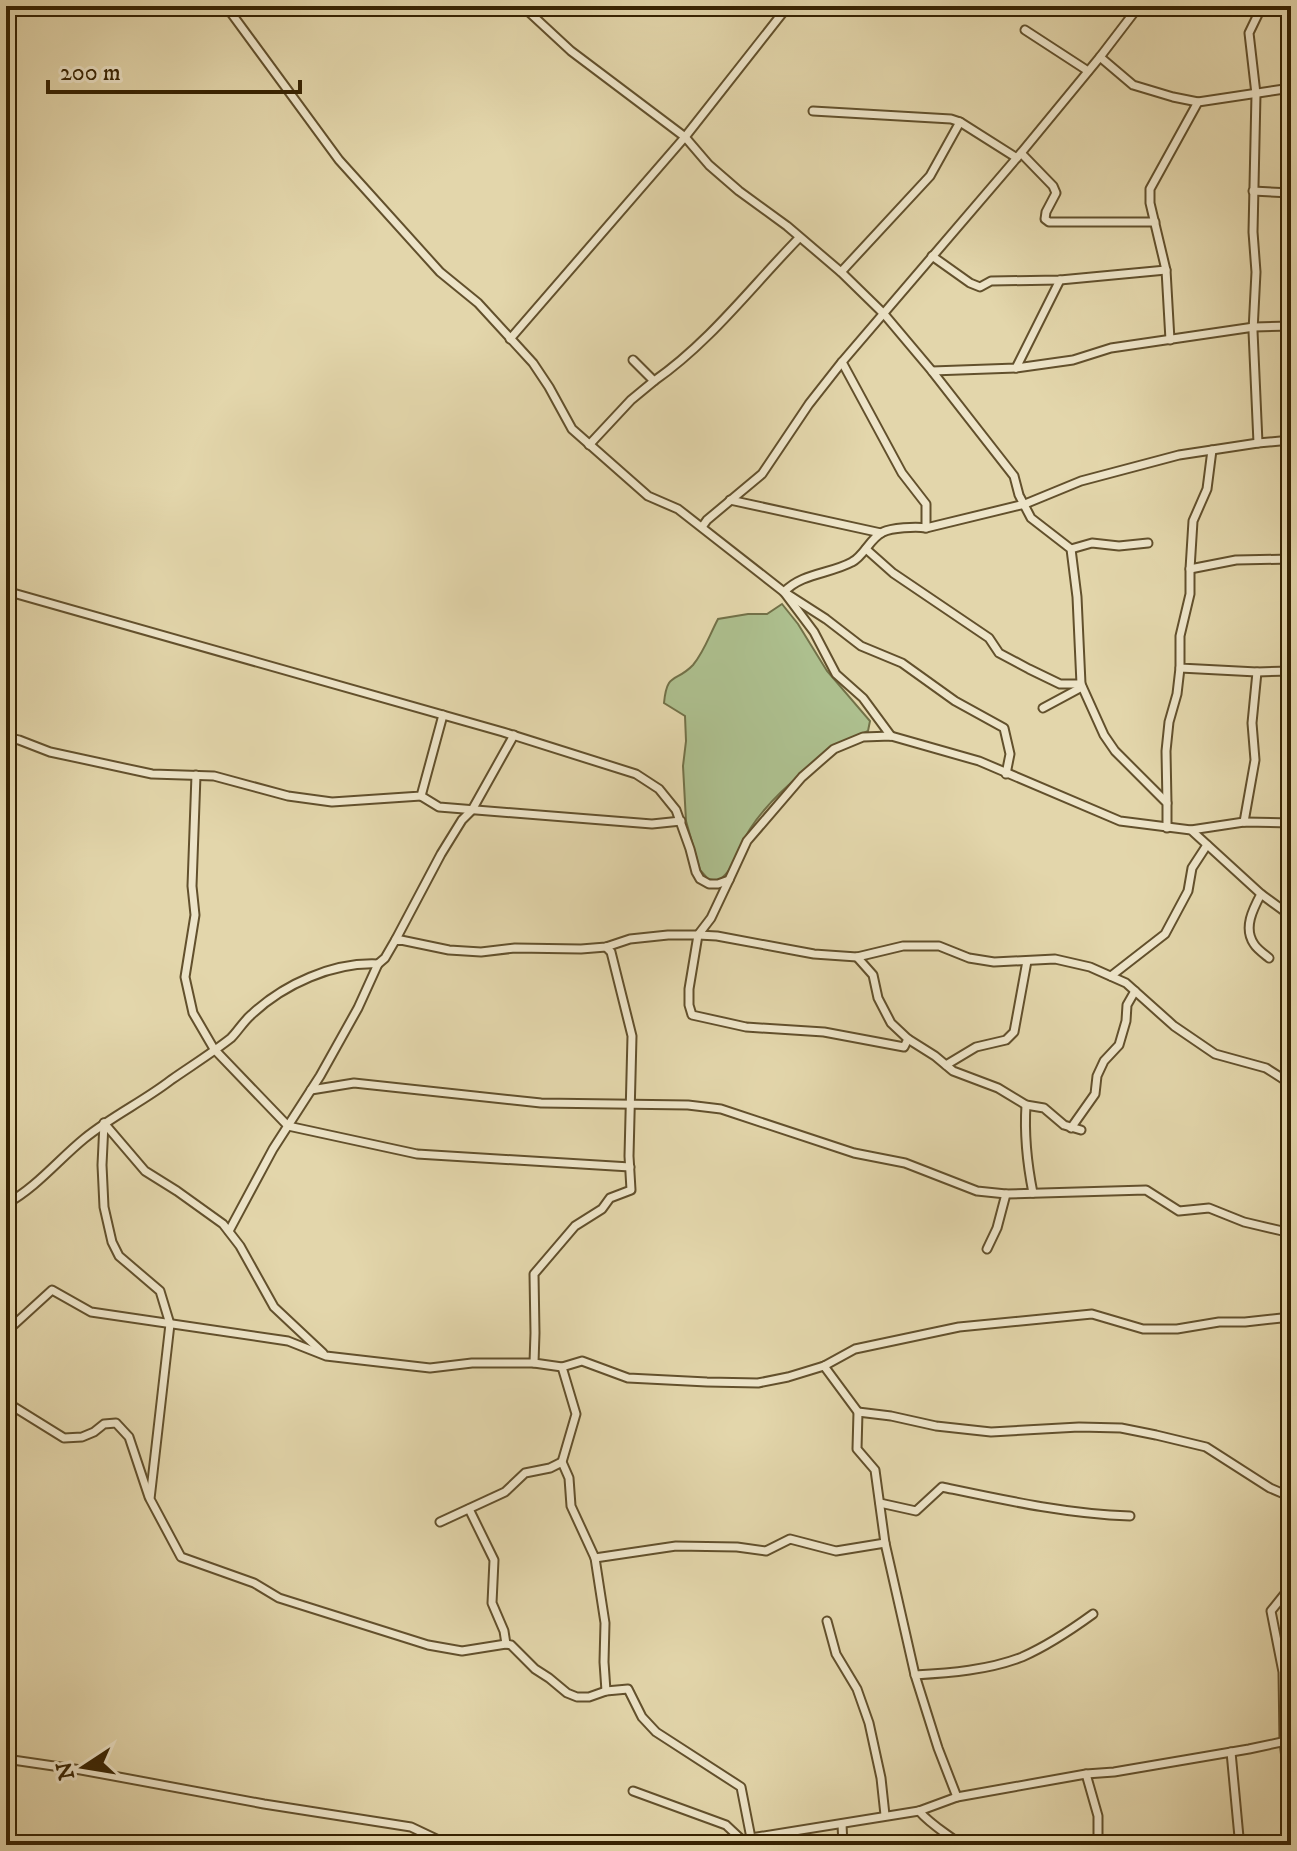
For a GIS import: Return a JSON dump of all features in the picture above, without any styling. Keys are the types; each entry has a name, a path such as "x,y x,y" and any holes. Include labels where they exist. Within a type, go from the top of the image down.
{"street":[{"path":"226,6 339,160 440,272 478,303 533,363 572,429 648,496 678,509 784,592 861,646 902,663 955,701 1004,728 1010,754 1006,774"},
{"path":"525,6 571,51 685,137 709,165 739,191 787,226 841,272 884,314 932,371 1014,476 1019,495 1031,518 1071,549 1077,597 1081,686 1115,751 1167,803"},
{"path":"510,339 685,137 788,6"},
{"path":"702,527 762,474 809,404 842,362 1019,156 1139,6"},
{"path":"1258,443 1253,232 1256,94 1249,33 1262,6"},
{"path":"1025,30 1088,71"},
{"path":"1100,57 1133,85 1198,102 1291,88"},
{"path":"1170,340 1166,270 1150,203 1150,189 1198,102"},
{"path":"813,111 951,119 1019,156 1053,186 1056,193 1045,219 1049,222 1155,222"},
{"path":"841,272 930,176 960,122"},
{"path":"1253,191 1291,193"},
{"path":"589,445 631,400 694,348 799,238"},
{"path":"932,256 980,287 991,281 1060,280 1166,270"},
{"path":"1016,368 1060,280"},
{"path":"932,371 1016,368 1073,360 1111,348 1254,327 1291,326"},
{"path":"633,360 654,381"},
{"path":"842,362 902,473 926,504 926,528"},
{"path":"730,500 881,533 918,526 926,528 1025,504 1081,481 1179,455 1291,440"},
{"path":"1167,828 1166,751 1169,722 1177,694 1180,636 1190,594 1193,521 1207,489 1212,450"},
{"path":"784,592 792,584 856,561 881,533"},
{"path":"1071,549 1092,543 1119,546 1148,543"},
{"path":"866,549 893,573 989,638 999,653 1060,684 1081,686"},
{"path":"1190,569 1236,560 1291,559"},
{"path":"6,591 514,735 636,774 659,789 676,810 700,879 709,884 729,880"},
{"path":"784,592 814,632 836,674 863,698 891,736"},
{"path":"1180,668 1291,671"},
{"path":"1244,822 1255,760 1252,723 1257,672"},
{"path":"1043,708 1081,686"},
{"path":"421,796 443,715"},
{"path":"229,1231 273,1149 358,1008 378,964 396,939 441,854 462,820 472,810 514,735"},
{"path":"908,1039 904,1047 824,1032 746,1027 692,1015 689,1005 698,935 711,918 747,841 802,777 834,749 863,737 891,736 979,761 1120,821 1191,830 1244,822 1291,823"},
{"path":"6,737 50,752 152,774 214,776 288,796 332,802 421,796 439,807 652,824 681,821"},
{"path":"196,775 192,886 195,915 185,977 193,1013 214,1049 288,1126 417,1154 630,1167"},
{"path":"1191,830 1261,894 1291,916"},
{"path":"1111,976 1165,934 1188,891 1192,868 1207,845"},
{"path":"1261,894 1250,915 1249,928 1253,944 1269,958"},
{"path":"396,939 449,950 481,952 515,948 581,949 606,947 630,939 698,935 814,954 857,957 903,946 939,946 969,958 994,962 1055,959 1090,967 1126,983 1174,1026 1215,1054 1266,1068 1291,1084"},
{"path":"534,1363 534,1274 575,1226 602,1209 610,1198 631,1190 632,1036 611,952 606,947"},
{"path":"857,957 873,975 878,998 891,1023 908,1039 953,1071 1011,1094 1026,1105 1044,1108 1064,1125 1081,1130"},
{"path":"946,1065 976,1047 1006,1040 1014,1032 1027,961"},
{"path":"6,1204 49,1172 70,1150 104,1123 159,1090 232,1036 249,1016 287,989 314,975 358,963 378,964"},
{"path":"1071,1128 1095,1094 1097,1076 1104,1061 1119,1045 1127,1005 1135,991"},
{"path":"311,1090 354,1083 541,1103 688,1105 721,1109 854,1153 905,1163 977,1191 1006,1194 1146,1190 1179,1211 1209,1208 1244,1222 1288,1233 1291,1210"},
{"path":"1026,1105 1024,1130 1033,1193"},
{"path":"104,1123 145,1171 223,1224 240,1246 274,1307 326,1356"},
{"path":"104,1123 104,1207 112,1242 119,1256 160,1291 170,1324 150,1499"},
{"path":"987,1249 997,1228 1006,1194"},
{"path":"6,1332 52,1290 91,1312 288,1341 326,1356 430,1368 472,1363 534,1363 562,1367 582,1361 628,1378 758,1383 824,1366 855,1349 959,1327 1092,1314 1143,1329 1177,1329 1219,1322 1291,1317"},
{"path":"824,1366 858,1412 857,1449 875,1470 885,1543 915,1675 957,1797"},
{"path":"562,1367 576,1414 562,1462 569,1478 571,1506 595,1558 605,1623 606,1691"},
{"path":"6,1402 64,1438 82,1437 104,1424 116,1423 129,1437 150,1499 181,1557 254,1583 279,1598 428,1645 462,1651 511,1645 535,1669 577,1697 628,1689 642,1717 656,1732 741,1787 751,1838"},
{"path":"858,1412 991,1432 1121,1428 1206,1447 1270,1488 1291,1497"},
{"path":"440,1522 505,1492 525,1473 562,1462"},
{"path":"880,1503 916,1511 942,1487 1016,1503 1130,1516"},
{"path":"469,1509 494,1560 492,1603 506,1644"},
{"path":"595,1558 676,1546 766,1551 790,1539 836,1551 885,1543"},
{"path":"1291,1586 1271,1611 1283,1672 1291,1802"},
{"path":"915,1675 949,1673 1021,1657 1066,1633 1093,1614"},
{"path":"827,1621 836,1654 857,1689 869,1723 885,1815"},
{"path":"721,1845 919,1811 957,1797 1288,1741"},
{"path":"1231,1752 1241,1845"},
{"path":"6,1759 411,1827 449,1845"},
{"path":"1086,1774 1098,1816 1098,1838 1115,1844"},
{"path":"633,1791 726,1825 742,1840"},
{"path":"919,1811 931,1825 961,1845"},
{"path":"842,1824 843,1845"}],"green space":[{"path":"782,604 827,671 870,721 868,731 836,748 787,786 750,829 724,876 718,881 708,879 700,870 686,821 683,766 685,716 664,703 665,693 670,682 697,660 718,619 767,614"}]}
